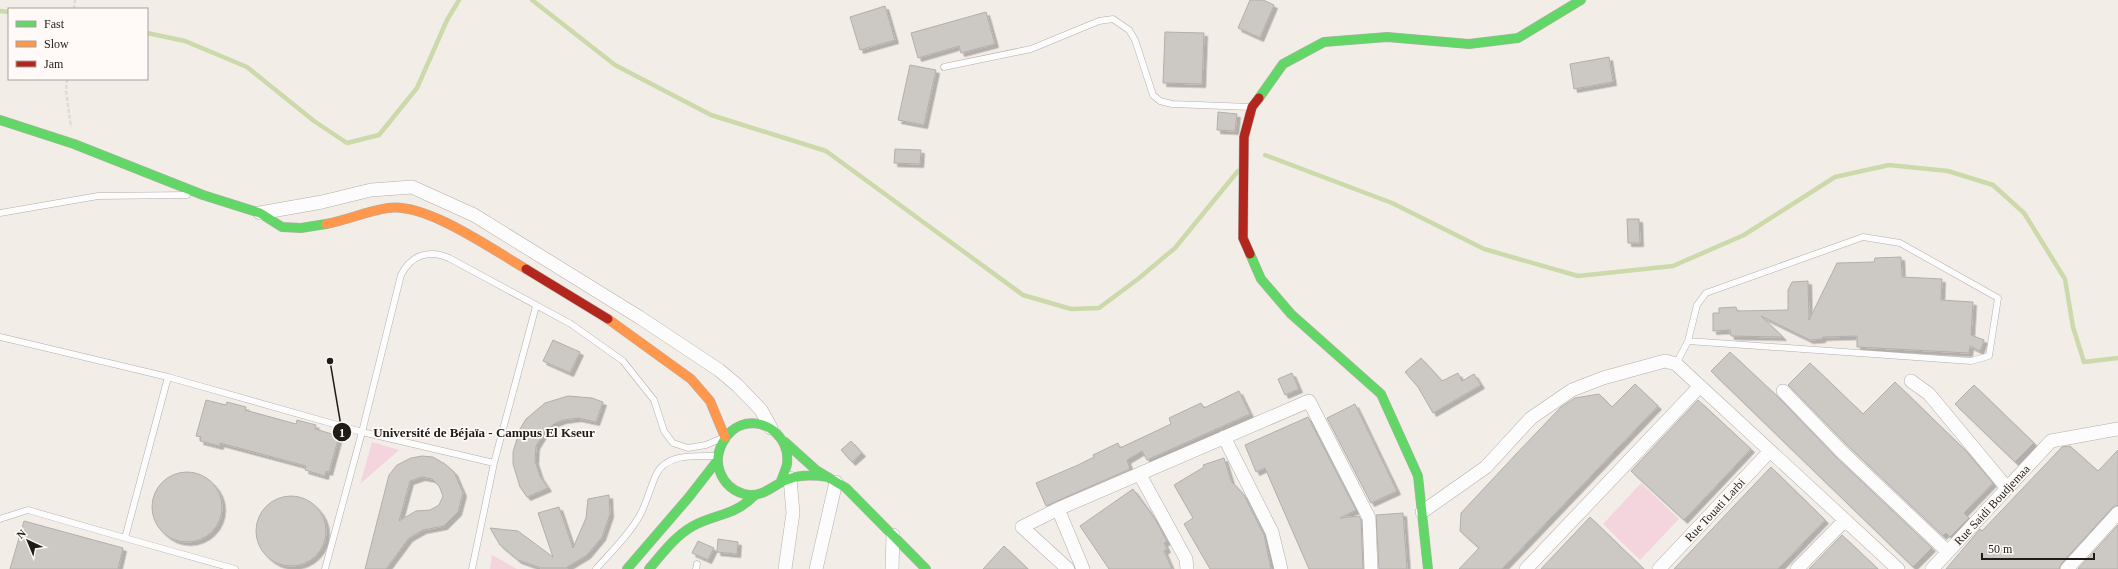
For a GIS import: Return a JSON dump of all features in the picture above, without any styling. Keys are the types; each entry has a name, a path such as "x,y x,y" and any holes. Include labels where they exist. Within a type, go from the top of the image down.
{"street":[{"path":"1428,569 1418,476 1380,394 1291,314 1261,279 1243,238 1244,137 1252,107 1283,64 1324,42 1387,37 1469,44 1518,38 1581,0"},
{"path":"0,120 74,144 203,195 260,213 282,226 301,228 346,220 389,208 415,210 444,222 539,276 628,332 677,368 691,379 710,401 725,437"},
{"path":"260,213 322,202 371,190 412,187 474,216 639,316 719,370 737,385 761,410 771,428 785,442 806,461 832,480 846,488 926,569"},
{"path":"1422,512 1486,467 1531,418 1572,390 1603,378 1664,360 1676,364 1898,569"},
{"path":"1912,381 1930,394 2007,488"},
{"path":"1526,569 1700,386"},
{"path":"1783,391 1840,451 1948,552"},
{"path":"1068,569 1022,527 1058,509 1309,401 1369,518 1371,569"},
{"path":"627,569 689,498 717,458 725,437 732,430 746,424 762,424 771,428"},
{"name":"Rue Saidi Boudjemaa","path":"1932,569 2051,441 2118,429"},
{"path":"1224,437 1272,532 1281,569"},
{"path":"785,442 789,462 786,480 793,513 785,569"},
{"name":"Rue Touati Larbi","path":"1659,569 1770,451"},
{"path":"717,458 723,478 729,485 745,494 755,495 765,493 786,480 809,476 832,480"},
{"path":"1140,475 1186,559 1187,569"},
{"path":"816,569 832,480"},
{"path":"649,569 686,530 704,521 738,511 755,495"},
{"path":"1058,509 1083,569"},
{"path":"2067,569 2118,513"},
{"path":"1797,569 1845,520"},
{"path":"892,569 893,535"}],"lane":[{"path":"944,67 1031,49 1099,21 1113,19 1129,30 1135,40 1153,95 1160,101 1172,104 1252,107"},
{"path":"0,213 98,196 203,195"},
{"path":"1676,364 1688,341 1697,305 1706,293 1862,237 1900,243 1998,298 1989,356 1971,361 1688,341"},
{"path":"325,569 362,432 401,275 411,261 425,254 442,255 571,324 623,361 654,400 664,432 673,443 688,448 706,445 725,437"},
{"path":"472,569 494,463 536,306"},
{"path":"0,337 168,377 362,432 494,463"},
{"path":"125,538 168,377"},
{"path":"596,569 622,539 640,515 656,473 665,464 684,457 717,458"},
{"path":"0,519 28,510 235,569"}],"path":[{"path":"67,80 66,91 74,144"}],"shaded area":[{"path":"372,442 399,450 360,484"},
{"path":"1641,483 1679,519 1640,560 1603,524"},
{"path":"492,555 517,569 490,569"}],"building":[{"path":"1250,0 1263,0 1274,5 1260,38 1238,28"},
{"path":"885,6 895,40 860,50 850,17"},
{"path":"986,12 995,44 961,53 959,46 918,58 911,33"},
{"path":"1165,32 1204,33 1202,84 1163,83"},
{"path":"1609,57 1613,82 1574,89 1570,64"},
{"path":"910,65 936,70 924,125 898,120"},
{"path":"1218,112 1237,114 1235,131 1217,130"},
{"path":"895,149 921,150 920,164 894,163"},
{"path":"1627,219 1639,219 1640,243 1628,243"},
{"path":"1901,257 1902,277 1942,279 1941,300 1973,302 1971,335 1984,340 1980,351 1970,346 1969,353 1857,347 1857,336 1823,337 1822,339 1810,340 1761,316 1783,337 1731,336 1730,330 1713,331 1713,313 1719,313 1719,308 1736,307 1737,311 1788,310 1788,290 1792,282 1808,281 1809,320 1837,263 1874,262 1875,258"},
{"path":"553,340 580,352 570,373 543,361"},
{"path":"1730,352 1777,396 1836,457 1932,548 1913,567 1711,371"},
{"path":"1421,358 1442,381 1458,373 1462,381 1474,374 1481,385 1433,413 1418,387 1405,372"},
{"path":"1810,363 1863,414 1895,382 1966,451 1993,483 1964,513 1969,518 1950,537 1946,533 1943,536 1847,445 1788,385"},
{"path":"1292,373 1299,389 1285,395 1278,379"},
{"path":"1635,384 1658,406 1502,569 1459,569 1479,548 1460,531 1461,513 1518,452 1561,407 1575,398 1599,394 1612,407"},
{"path":"1974,385 2034,443 2015,462 1955,404"},
{"path":"1239,391 1250,414 1147,460 1142,451 1127,460 1130,469 1046,506 1036,483 1078,465 1094,457 1093,455 1118,443 1120,448 1171,424 1169,418 1201,403 1204,408"},
{"path":"568,396 592,398 603,402 596,422 578,418 563,420 555,423 544,433 536,446 535,461 540,476 548,488 527,497 520,487 513,464 513,452 520,429 526,419 545,403"},
{"path":"206,400 226,405 227,402 246,407 245,410 296,424 297,420 316,425 315,429 339,436 329,472 326,471 325,476 305,470 306,466 220,443 220,446 200,441 201,437 196,436"},
{"path":"1698,400 1751,449 1684,520 1631,471"},
{"path":"1355,404 1397,491 1371,503 1327,418"},
{"path":"1308,417 1356,510 1340,518 1359,516 1361,520 1363,569 1309,569 1265,468 1256,472 1245,445"},
{"path":"851,441 862,453 852,462 841,450"},
{"path":"2070,446 2098,471 2118,450 2118,505 2112,508 2061,564 2059,569 1946,569 1980,529 1982,531 2062,447"},
{"path":"422,456 433,457 445,464 454,472 463,493 458,512 444,526 423,530 409,538 386,569 365,569 389,475 397,465 411,458","holes":["422,477 432,479 439,486 443,496 439,505 430,510 416,511 399,521 410,481"]},
{"path":"1224,458 1231,481 1244,495 1264,535 1271,569 1210,569 1184,524 1193,518 1174,485 1204,467 1203,465"},
{"path":"1771,467 1825,520 1778,569 1674,569"},
{"path":"187,472 206,478 216,488 222,507 216,526 206,536 187,542 168,536 158,526 152,507 158,488 168,478"},
{"path":"1133,489 1155,519 1167,541 1164,543 1167,549 1164,551 1172,569 1109,569 1080,526"},
{"path":"609,495 610,514 602,537 587,555 567,567 568,568 541,568 518,560 500,545 490,528 518,531 553,557 538,513 559,507 573,548 586,518 588,499"},
{"path":"291,496 310,502 320,512 326,531 320,550 310,560 291,566 272,560 262,550 256,531 262,512 272,502"},
{"path":"1403,513 1407,569 1379,569 1376,515"},
{"path":"1590,517 1621,547 1644,569 1541,569"},
{"path":"24,521 123,548 118,569 10,569"},
{"path":"2118,525 2118,569 2078,569"},
{"path":"1842,535 1878,569 1809,569"},
{"path":"718,539 738,542 737,554 717,552"},
{"path":"698,541 714,548 708,560 692,553"},
{"path":"1004,546 1028,569 983,569"}],"waterway":[{"path":"148,33 185,41 247,67 314,121 347,143 379,135 417,88 447,20 459,0"},
{"path":"532,0 615,65 711,115 826,151 1023,295 1071,309 1099,308 1138,279 1175,248 1238,171"},
{"path":"0,11 8,12"},
{"path":"1265,155 1392,203 1484,249 1578,276 1673,266 1744,235 1835,177 1889,165 1948,171 1993,185 2024,213 2065,279 2073,327 2084,362 2118,358"}],"traffic: fast":[{"path":"1259,98 1283,64 1324,42 1387,37 1469,44 1518,38 1581,0"},
{"path":"0,120 74,144 203,195 260,213 282,227 301,228 326,224"},
{"path":"1250,254 1261,279 1291,314 1381,394 1418,476 1428,569"},
{"path":"781,481 787,464 787,455 781,439 770,428 754,423 745,424 732,431 726,437 722,443 718,458 718,465 726,483 740,493 751,495 762,493 783,481 798,476 813,475 828,477"},
{"path":"785,442 816,470 846,488 926,569"},
{"path":"627,569 689,497 717,461"},
{"path":"649,569 669,546 686,530 702,522 732,511 755,495"}],"traffic: slow":[{"path":"326,224 380,209 403,208 421,212 459,229 526,269"},
{"path":"608,319 691,379 710,401 725,437"}],"traffic: jam":[{"path":"1250,254 1243,238 1244,137 1252,107 1259,98"},
{"path":"526,269 608,319"}],"place":[{"name":"Université de Béjaïa - Campus El Kseur","path":"330,361"}]}
